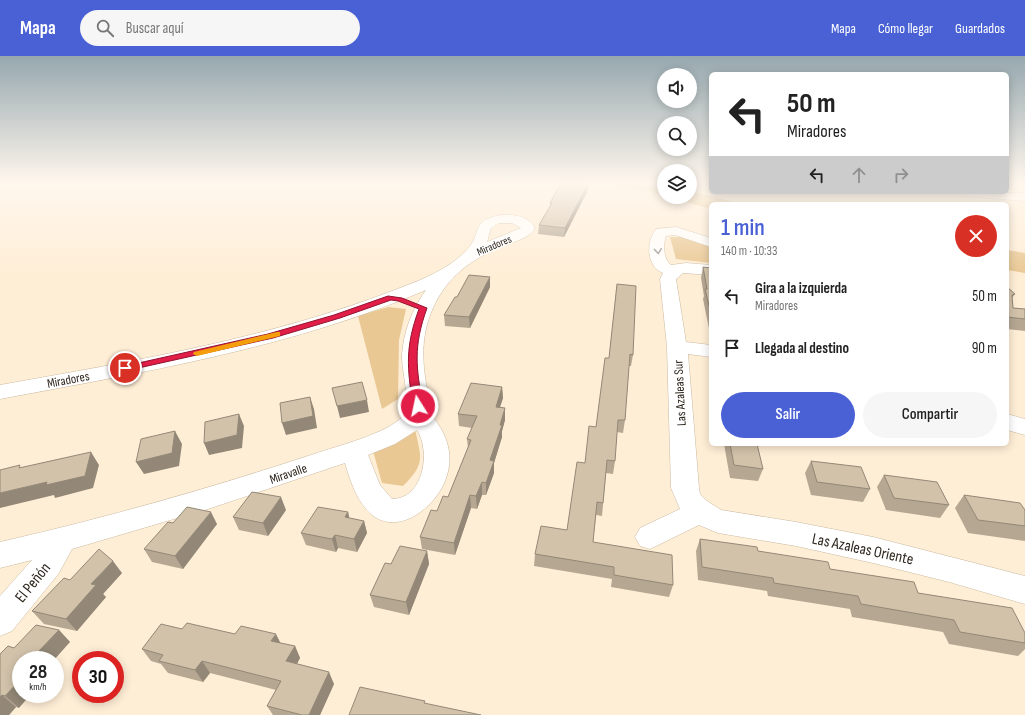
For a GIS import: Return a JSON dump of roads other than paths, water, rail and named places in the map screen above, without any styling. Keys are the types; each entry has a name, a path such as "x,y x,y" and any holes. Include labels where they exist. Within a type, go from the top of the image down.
{"street":[{"path":"709,242 676,231 667,230 660,232 657,235 659,261 663,266 673,271 683,268 709,270"},
{"name":"Miradores","path":"0,392 222,348 314,323 390,298 452,271 471,255"},
{"path":"354,450 365,482 378,503 383,507 395,511 413,505 420,500 432,483 437,457 436,443 432,434 417,413 418,406 412,368 412,349 415,330 423,308 435,290 452,271"},
{"name":"Las Azaleas Sur","path":"673,271 668,279 677,347 685,488 686,496 700,512"},
{"name":"Miradores","path":"390,298 408,301 423,308"},
{"path":"677,347 709,351"},
{"name":"Miravalle","path":"0,556 60,541 235,491 354,450 401,431 409,426 417,413"},
{"path":"1009,422 1025,426"},
{"path":"650,537 700,512"},
{"name":"Las Azaleas Oriente","path":"700,512 718,521 887,553 978,576 1025,590"},
{"name":"El Peñón","path":"0,620 48,564 60,541"}]}
